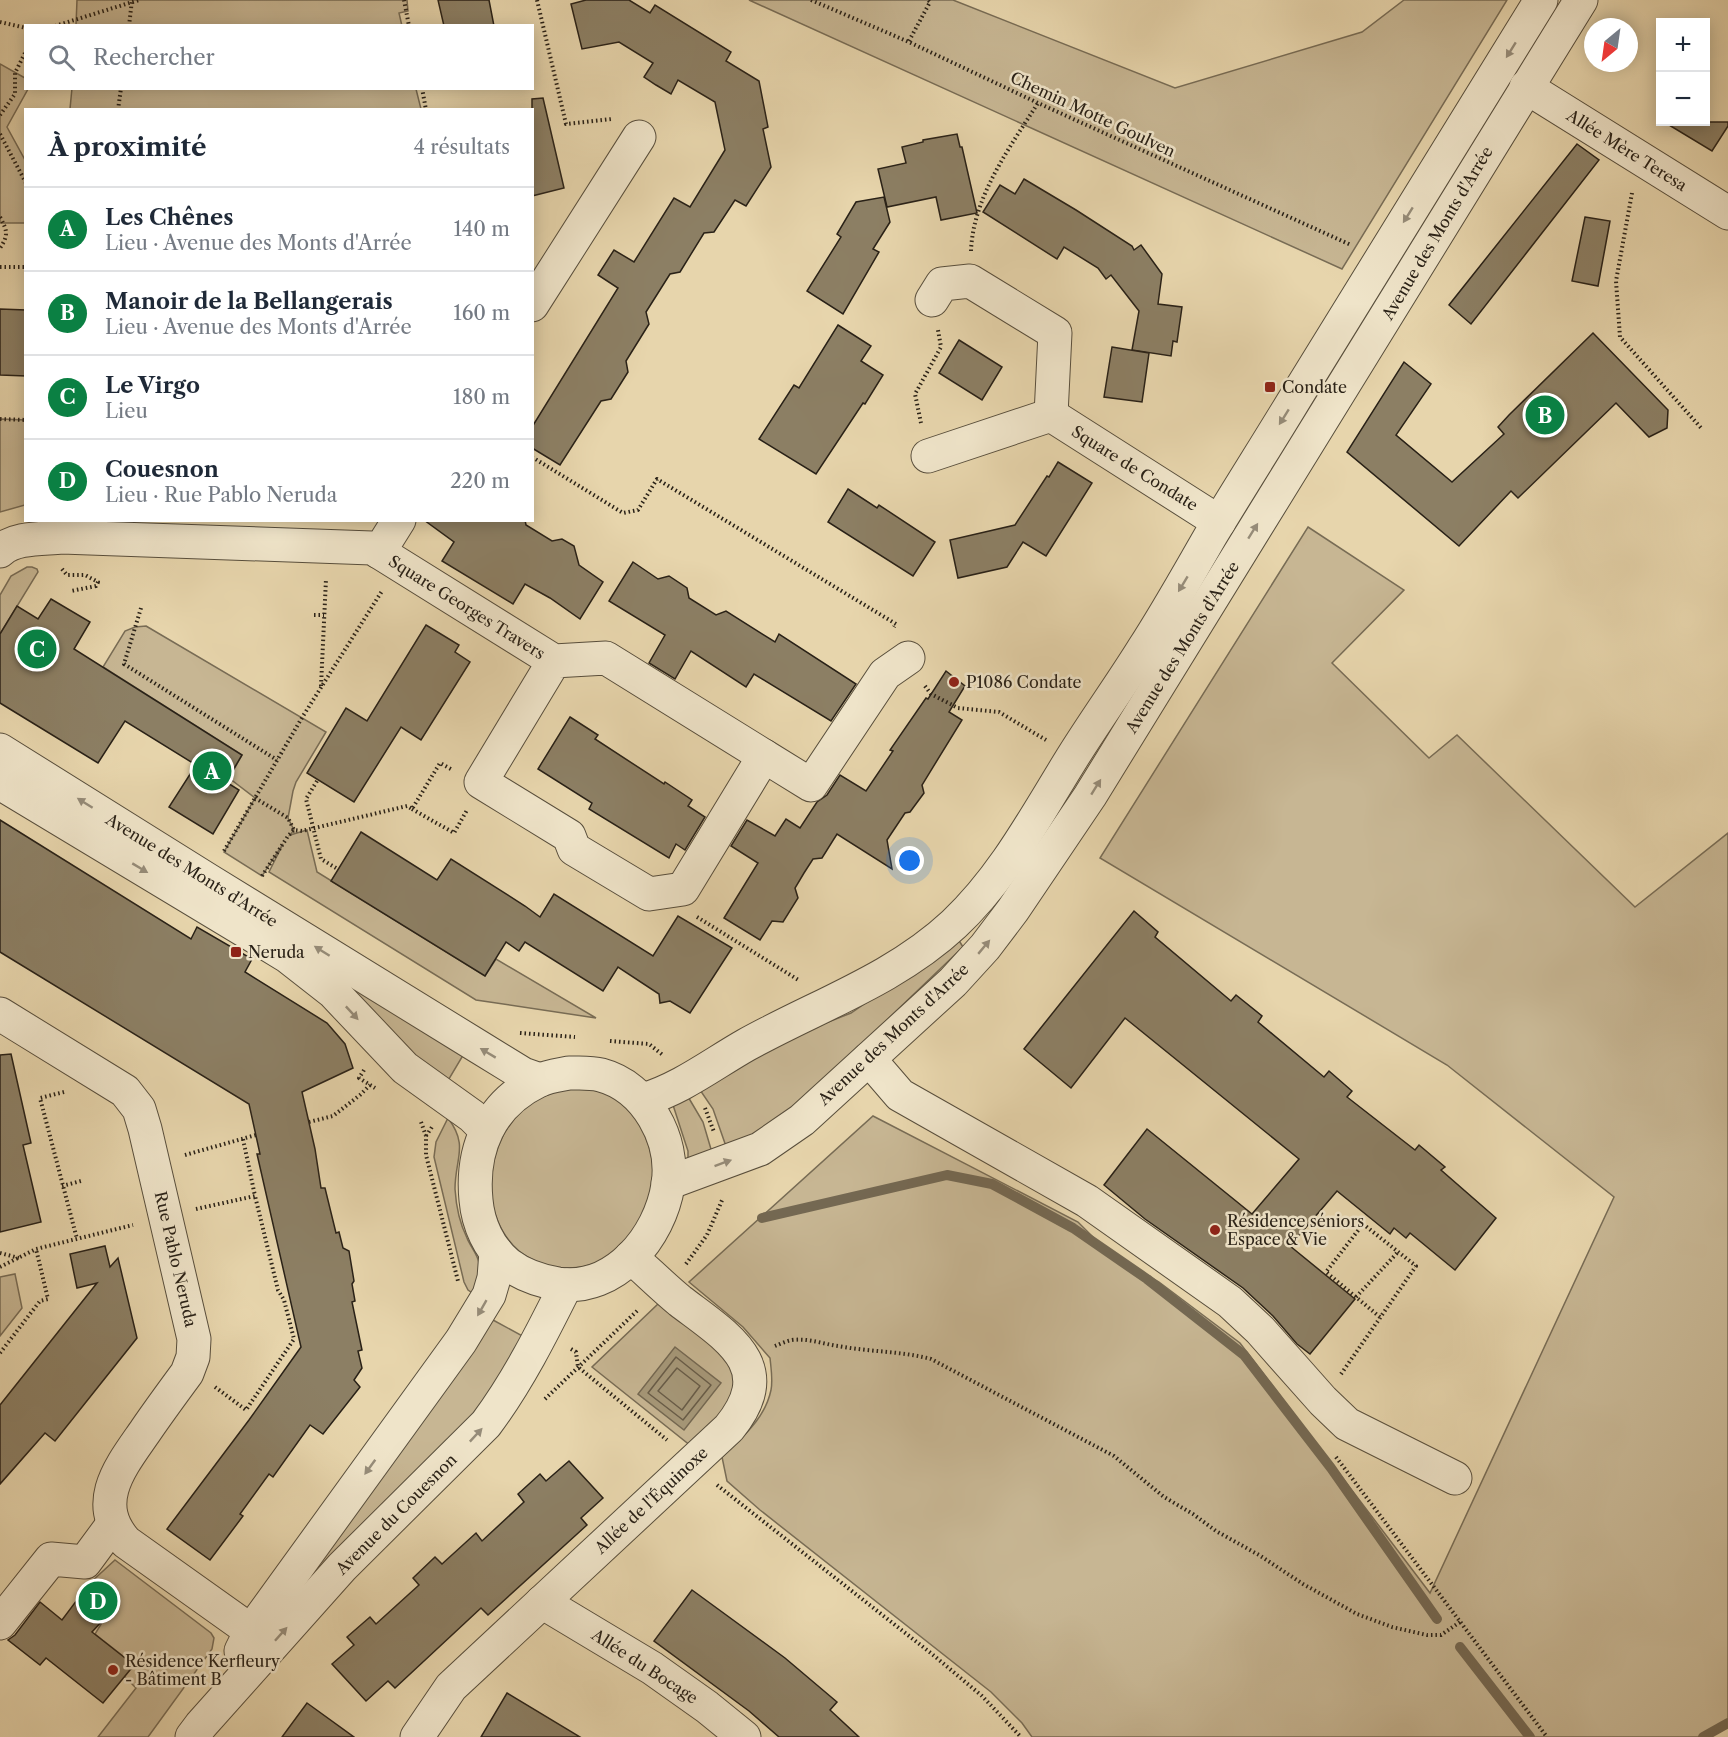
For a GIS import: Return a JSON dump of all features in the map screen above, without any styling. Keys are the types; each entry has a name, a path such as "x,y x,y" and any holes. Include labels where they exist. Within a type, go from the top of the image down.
{"street":[{"name":"Avenue des Monts d'Arrée","path":"643,1100 665,1093 687,1082 746,1045 843,997 925,948 979,898 1026,835 1073,757 1147,645 1219,522 1541,0"},
{"name":"Avenue des Monts d'Arrée","path":"668,1183 760,1149 802,1120 953,982 985,947 1053,853 1090,796 1581,0"},
{"name":"Allée Mère Teresa","path":"1526,87 1728,213"},
{"path":"534,302 639,137"},
{"path":"928,456 1051,415 1055,333 970,281 942,284 932,300"},
{"name":"Square de Condate","path":"1051,415 1219,522"},
{"path":"0,551 6,546 26,540 62,537 372,548 389,558 398,522"},
{"name":"Square Georges Travers","path":"389,558 555,661 606,658 811,785 885,674 908,658"},
{"name":"Square Georges Travers","path":"481,782 555,661"},
{"name":"Avenue des Monts d'Arrée","path":"0,750 523,1074 540,1080"},
{"path":"481,782 568,836 574,849 649,894 683,889 764,756"},
{"name":"Avenue des Monts d'Arrée","path":"0,783 287,956 333,992 405,1068 472,1116 486,1130"},
{"name":"Rue Pablo Neruda","path":"0,1014 125,1091 139,1109 194,1339 193,1357 186,1373 123,1462 114,1479 110,1496 113,1524"},
{"path":"868,1059 900,1095 1087,1201 1230,1302 1260,1330 1323,1401 1347,1424 1455,1478"},
{"path":"569,1073 600,1075 630,1089 643,1100 656,1120 662,1135 667,1158 668,1183 665,1199 654,1226 644,1242 617,1269 598,1279 581,1284 566,1285 548,1282 520,1272 507,1263 496,1252 486,1236 477,1207 475,1187 475,1167 486,1130 505,1105 516,1094 540,1080 569,1073"},
{"name":"Avenue du Couesnon","path":"196,1731 251,1631 462,1341 484,1306 494,1278 496,1252"},
{"path":"631,1257 662,1287 731,1340 746,1362"},
{"name":"Avenue du Couesnon","path":"196,1731 342,1567 486,1424 503,1401 542,1334 566,1285"},
{"name":"Allée de l'Équinoxe","path":"417,1737 451,1688 729,1428 747,1401 750,1380 746,1362"},
{"path":"0,1623 51,1559 85,1562 113,1524 126,1542 251,1631"},
{"name":"Allée du Bocage","path":"542,1602 652,1668 707,1707 744,1737"}],"path":[{"path":"61,24 139,0"},
{"path":"404,0 409,24"},
{"path":"537,0 566,124 610,118 639,137"},
{"name":"Chemin Motte Goulven","path":"811,0 909,42 1357,248"},
{"path":"909,42 930,2 928,0"},
{"path":"129,24 132,2"},
{"path":"0,22 24,28"},
{"path":"0,115 15,94 15,73 24,55"},
{"path":"118,108 121,90"},
{"path":"422,90 426,108"},
{"path":"970,281 977,214 988,187 1038,103"},
{"path":"0,134 24,179"},
{"path":"1646,161 1635,182 1616,281 1620,337 1702,429"},
{"path":"0,217 6,228 6,239 0,248"},
{"path":"0,267 24,267"},
{"path":"928,456 915,394 941,346 932,300"},
{"path":"0,419 24,420"},
{"path":"534,459 623,513 638,510 657,479 896,624 885,644 908,658 931,694 958,708 999,712 1073,757"},
{"path":"321,687 327,546"},
{"path":"208,880 321,687 389,558"},
{"path":"71,591 96,586 98,582 85,575 72,575"},
{"path":"141,608 124,664 277,760"},
{"path":"314,615 324,615"},
{"path":"294,830 302,831 407,806 454,833 481,782 440,763 412,808"},
{"path":"317,781 306,799 321,859 336,868"},
{"path":"255,798 288,818 294,830"},
{"path":"262,876 294,830"},
{"path":"683,889 688,911 802,982"},
{"path":"76,1239 40,1098 83,1087 93,1071"},
{"path":"309,1122 333,1116 370,1085 380,1090"},
{"path":"700,1101 707,1110 717,1142"},
{"path":"418,1114 426,1136 426,1155 458,1282"},
{"path":"153,1164 256,1135"},
{"path":"186,1373 210,1383 246,1410 294,1339 284,1300 278,1290 243,1139"},
{"path":"62,1186 81,1181"},
{"path":"0,1267 36,1249 255,1196"},
{"path":"662,1287 699,1249 724,1197"},
{"path":"1323,1401 1381,1318 1416,1266 1363,1224 1326,1272 1381,1318"},
{"path":"0,1353 40,1300 48,1299 36,1249"},
{"path":"1356,1297 1398,1252"},
{"path":"0,1253 19,1258"},
{"path":"746,1362 790,1340 819,1341 837,1346 911,1354 931,1359 1114,1456 1164,1497 1216,1531 1259,1555 1303,1584 1358,1614 1392,1627 1427,1635 1441,1635 1460,1622"},
{"path":"568,1347 576,1352 578,1367 710,1479 932,1654 982,1696 1021,1737"},
{"path":"1336,1457 1547,1737"}],"shaded area":[{"path":"77,0 407,0 408,11 399,13 402,24 76,24"},
{"path":"749,0 953,0 1175,88 1362,32 1404,0 1507,0 1342,269"},
{"path":"0,64 24,77 24,90 27,90 7,127 24,158 24,223 0,223"},
{"path":"72,90 416,90 421,108 70,108"},
{"path":"0,419 24,420 24,505 0,512"},
{"path":"1308,527 1404,590 1332,663 1429,758 1457,735 1635,907 1728,833 1728,1726 1703,1737 1032,1737 1022,1723 991,1692 760,1510 727,1481 722,1457 745,1435 764,1410 772,1386 770,1358 743,1327 689,1282 873,1116 1078,1222 1107,1251 1159,1282 1240,1343 1430,1593 1614,1197 1447,1065 1100,858"},
{"path":"27,567 37,569 38,572 0,634 0,595 11,576"},
{"path":"146,626 326,732 296,782 288,818 294,830 290,835 307,830 317,872 485,976 496,959 596,1018 476,1000 269,872 283,844 262,876 224,852 255,798 229,778 242,755 103,667 125,631"},
{"path":"958,939 963,947 792,1111 728,1152 713,1109 698,1087 768,1046 851,1013"},
{"path":"335,972 465,1052 446,1084 419,1065"},
{"path":"563,1089 599,1091 626,1107 644,1133 653,1163 652,1195 631,1237 608,1257 583,1267 574,1268 547,1265 519,1251 506,1237 497,1220 492,1202 493,1164 507,1128 529,1105"},
{"path":"687,1095 703,1122 713,1156 688,1160 688,1151 673,1105"},
{"path":"448,1118 458,1137 459,1145 456,1201 465,1233 479,1263 477,1296 468,1290 464,1282 434,1157 436,1142"},
{"path":"15,1274 22,1308 0,1336 0,1277"},
{"path":"658,1304 722,1351 736,1375 735,1401 691,1446 592,1367"},
{"path":"493,1320 528,1339 488,1410 256,1645"},
{"path":"115,1560 211,1633 214,1638 212,1649 148,1737 98,1737 136,1688 124,1676 133,1664 95,1634 106,1616 115,1607 89,1584"}],"water":[{"path":"675,1347 721,1383 684,1430 638,1394"}],"building":[{"path":"438,0 489,0 494,24 444,24"},
{"path":"586,0 629,0 650,13 655,5 731,52 726,61 759,81 768,127 763,129 771,167 746,206 735,200 714,232 704,233 680,272 670,274 646,312 649,324 626,361 628,372 611,399 601,401 560,465 534,449 534,424 618,288 598,275 614,250 634,262 674,198 690,207 725,150 715,102 678,80 671,94 656,85 644,77 653,63 619,42 582,49 571,4"},
{"path":"543,98 564,188 534,196 534,108 532,108 532,99"},
{"path":"1710,122 1728,122 1728,126 1712,151 1671,126 1710,126"},
{"path":"957,134 977,213 941,220 936,197 887,207 878,169 906,163 902,147 923,142 923,140"},
{"path":"1577,144 1599,160 1471,324 1449,305"},
{"path":"1024,179 1132,246 1134,250 1141,245 1162,274 1158,304 1182,307 1177,342 1173,341 1171,356 1132,350 1139,311 1111,275 1106,279 1098,268 1064,247 1057,259 983,212 1000,185 1015,194"},
{"path":"884,197 890,222 873,249 879,252 843,314 807,291 841,237 837,234 856,202"},
{"path":"1585,217 1610,221 1598,286 1572,281"},
{"path":"0,309 24,310 24,376 0,375"},
{"path":"838,325 871,346 861,361 883,375 816,474 759,439 794,385 799,388"},
{"path":"1593,333 1668,410 1667,428 1649,437 1616,403 1518,498 1511,491 1459,546 1347,452 1404,362 1431,384 1396,435 1452,482 1504,434 1498,427"},
{"path":"959,340 1002,367 982,400 939,373"},
{"path":"1112,347 1149,353 1142,402 1104,397"},
{"path":"1058,462 1092,483 1046,556 1023,542 1007,567 958,578 950,540 1015,525"},
{"path":"848,489 877,508 879,505 935,542 913,576 828,522"},
{"path":"427,522 525,522 526,525 552,541 562,539 574,546 579,565 603,582 580,619 525,584 513,604 442,561 454,542"},
{"path":"633,562 658,579 669,576 687,588 689,598 716,615 726,611 775,642 779,634 856,684 831,721 754,674 746,687 691,651 675,679 649,663 665,635 609,601"},
{"path":"51,599 90,622 74,649 242,755 226,782 239,790 213,834 169,807 196,765 125,721 98,763 0,703 0,634 17,606 38,619"},
{"path":"426,625 459,645 455,652 470,662 421,740 401,727 354,802 307,773 346,708 367,721"},
{"path":"946,671 965,686 949,712 962,720 922,785 924,793 910,812 905,813 887,840 892,869 837,834 822,858 813,859 804,873 795,888 798,898 783,922 772,921 760,940 724,918 758,863 731,846 747,820 775,836 786,819 800,828 817,802 827,795 840,775 866,791 893,751 890,750"},
{"path":"570,717 598,735 595,739 692,800 688,806 705,817 685,850 676,844 669,858 589,809 592,803 538,769"},
{"path":"0,820 191,939 197,927 252,959 245,972 327,1023 345,1044 353,1068 302,1092 321,1188 325,1188 336,1233 339,1232 343,1248 349,1251 354,1281 352,1284 355,1301 352,1302 362,1350 358,1351 362,1368 354,1380 360,1387 323,1434 310,1425 273,1477 269,1474 240,1514 243,1516 210,1560 167,1529 301,1347 257,1154 260,1154 249,1104 0,952"},
{"path":"361,832 437,880 451,859 540,917 554,894 653,956 678,916 732,948 690,1013 670,1001 660,1003 659,994 618,967 603,991 525,942 519,951 506,942 485,976 331,881"},
{"path":"1134,911 1158,932 1155,937 1231,1001 1236,995 1262,1016 1258,1022 1324,1077 1329,1071 1352,1091 1347,1097 1415,1150 1419,1145 1445,1167 1441,1170 1496,1218 1455,1270 1410,1233 1406,1238 1394,1228 1390,1234 1337,1191 1290,1246 1355,1299 1310,1354 1297,1344 1273,1316 1243,1288 1145,1219 1104,1185 1147,1129 1252,1214 1299,1159 1125,1018 1071,1088 1024,1049"},
{"path":"11,1054 31,1143 23,1145 41,1222 0,1232 0,1055"},
{"path":"105,1246 110,1267 118,1258 137,1338 55,1441 45,1433 0,1484 0,1405 97,1283 77,1288 70,1254"},
{"path":"569,1461 603,1498 581,1518 587,1525 488,1615 481,1608 395,1688 388,1681 366,1701 332,1664 354,1645 347,1637 370,1617 376,1624 419,1585 413,1578 435,1557 442,1564 476,1533 482,1541 524,1502 518,1494 540,1474 546,1481"},
{"path":"89,1584 116,1606 92,1632 134,1665 103,1703 46,1658 40,1665 8,1640 15,1635 40,1602 62,1620"},
{"path":"692,1590 785,1658 837,1702 830,1710 859,1737 779,1737 749,1711 654,1641"},
{"path":"507,1693 580,1737 481,1737"},
{"path":"307,1703 354,1737 282,1737"}],"waterway":[{"path":"762,1218 947,1175 992,1184 1073,1228 1147,1279 1244,1355 1331,1468 1437,1619"},
{"path":"1460,1647 1530,1737"},
{"path":"1703,1737 1728,1723"}],"place":[{"name":"Condate","path":"1270,387"},
{"name":"Manoir de la Bellangerais","path":"1545,415"},
{"name":"Le Virgo","path":"37,649"},
{"name":"P1086 Condate","path":"954,682"},
{"name":"Les Chênes","path":"212,771"},
{"name":"Neruda","path":"236,952"},
{"name":"Résidence séniors Espace & Vie","path":"1215,1230"},
{"name":"Couesnon","path":"98,1601"},
{"name":"Résidence Kerfleury - Bâtiment B","path":"113,1670"}]}
